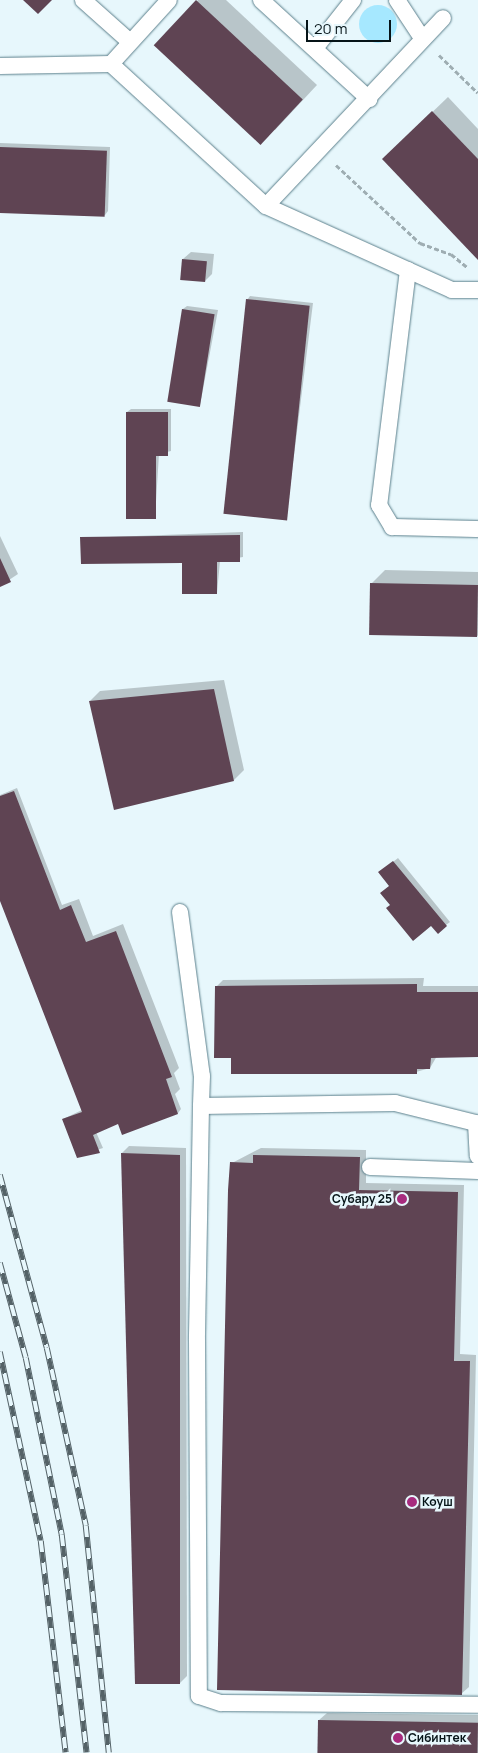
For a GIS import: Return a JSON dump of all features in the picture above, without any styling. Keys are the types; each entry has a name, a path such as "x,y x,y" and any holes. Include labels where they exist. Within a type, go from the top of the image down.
{"lane":[{"path":"83,0 129,41"},
{"path":"111,64 129,41 169,0"},
{"path":"261,0 316,48 369,99"},
{"path":"316,48 353,0"},
{"path":"397,0 422,38"},
{"path":"266,206 321,150 422,38 443,18"},
{"path":"0,66 111,64 266,206 452,290 478,290"},
{"path":"408,270 379,505 392,527 478,529"},
{"path":"180,912 202,1076 197,1340 199,1696 221,1702 478,1706"},
{"path":"201,1106 395,1103 476,1123 478,1156"},
{"path":"370,1167 478,1171"}],"path":[{"path":"422,38 478,93"},
{"path":"321,150 420,243 451,254 471,270"}],"shaded area":[{"path":"378,5 391,11 397,24 391,37 378,43 365,37 359,24 365,11"}],"building":[{"path":"23,0 52,0 38,14"},
{"path":"196,0 303,100 260,145 154,45"},
{"path":"432,111 478,159 478,260 382,159"},
{"path":"0,147 107,151 105,217 0,213"},
{"path":"182,259 207,261 205,282 180,280"},
{"path":"246,299 310,306 287,521 223,514"},
{"path":"182,309 215,314 200,407 167,402"},
{"path":"126,412 168,412 168,456 156,456 156,519 126,519"},
{"path":"240,535 240,562 217,562 217,594 182,594 182,563 81,564 80,537"},
{"path":"0,558 11,582 0,587"},
{"path":"370,583 478,585 477,637 369,635"},
{"path":"214,689 234,781 114,810 89,701"},
{"path":"14,791 60,910 71,905 86,942 116,931 172,1077 166,1079 178,1114 122,1135 118,1124 93,1135 100,1153 77,1158 62,1119 82,1112 0,901 0,796"},
{"path":"393,861 447,926 438,934 431,926 413,941 386,908 390,905 380,893 389,886 378,872"},
{"path":"417,984 417,992 478,992 478,1057 431,1058 430,1069 417,1069 417,1074 231,1074 231,1058 214,1058 215,986"},
{"path":"121,1153 180,1155 180,1684 135,1684"},
{"path":"253,1155 360,1157 359,1190 458,1192 454,1361 470,1361 462,1695 217,1690 228,1190 230,1162 253,1163"},
{"name":"Сибинтек","path":"318,1720 478,1723 477,1753 317,1753"}],"railway":[{"path":"0,1175 47,1348 86,1526 109,1753"},
{"path":"0,1263 26,1358 62,1535 87,1753"},
{"path":"0,1352 41,1541 66,1753"}],"place":[{"name":"Субару 25","path":"402,1199"},
{"name":"Коуш","path":"412,1502"},
{"name":"Сибинтек","path":"398,1738"}]}
